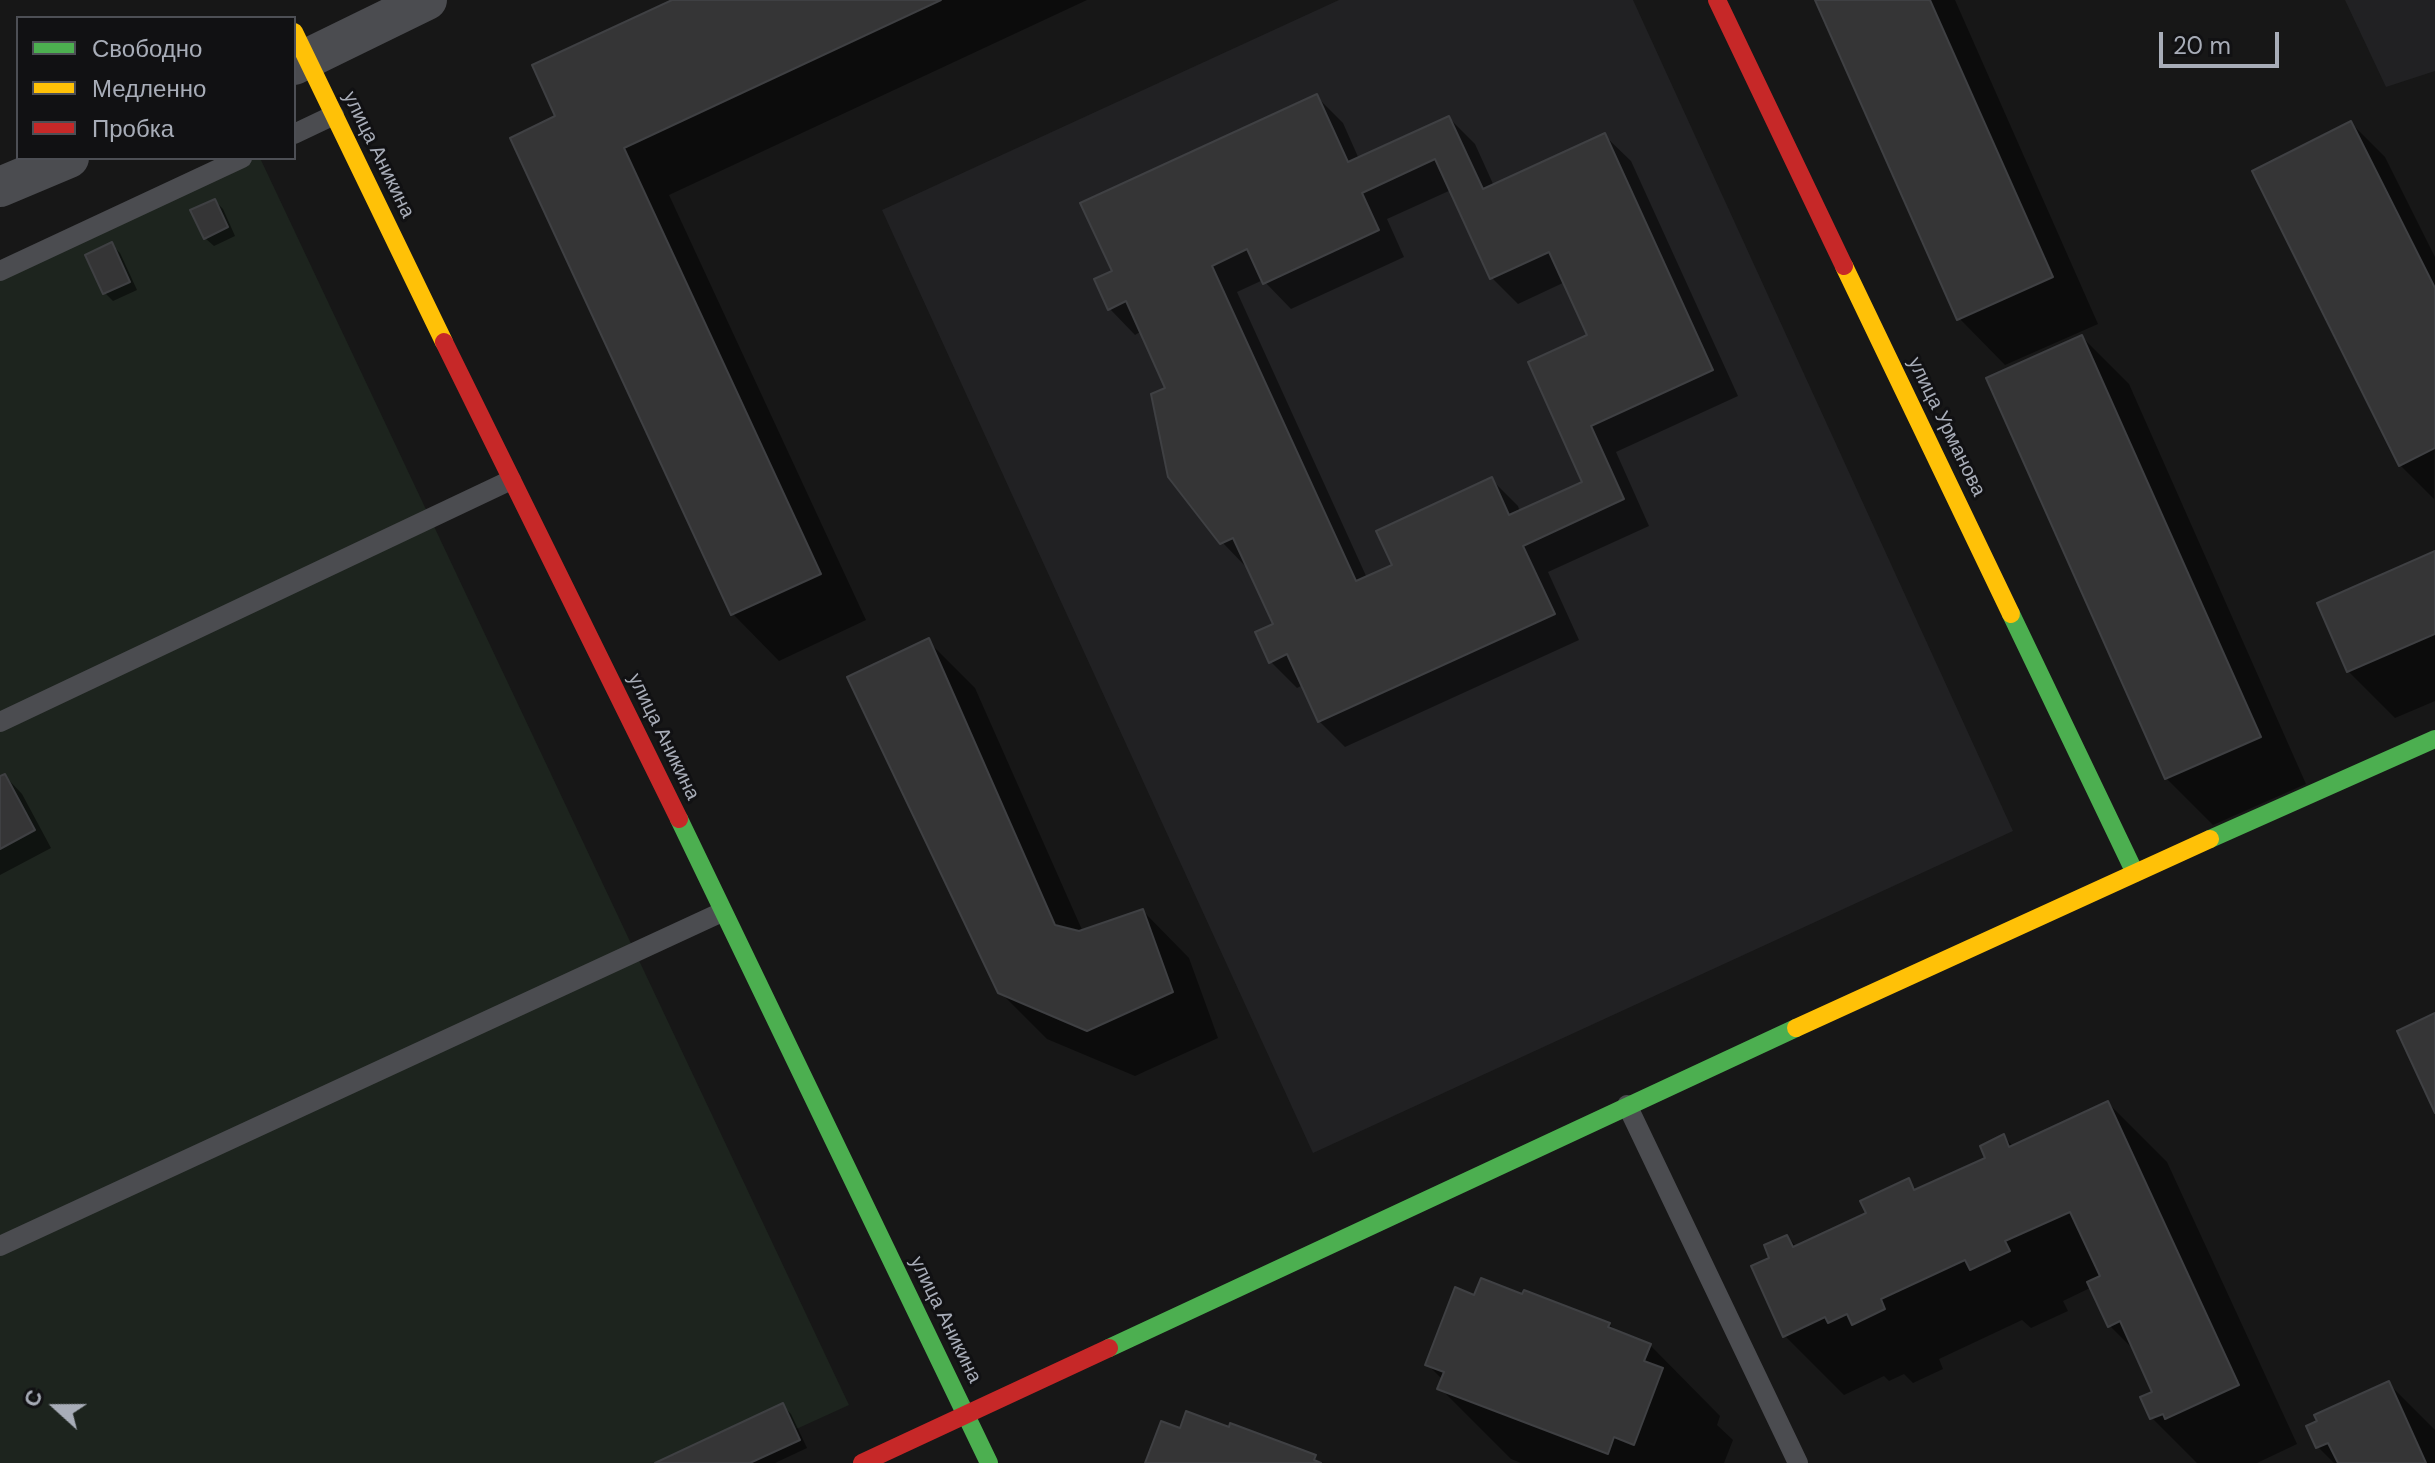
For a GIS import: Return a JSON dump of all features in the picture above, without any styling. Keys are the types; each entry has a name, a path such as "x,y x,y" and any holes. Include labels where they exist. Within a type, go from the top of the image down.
{"street":[{"path":"298,52 427,0"},
{"name":"улица Урманова","path":"1717,0 2135,873"},
{"name":"улица Аникина","path":"298,52 334,115 642,741 989,1463"},
{"path":"0,187 64,160"},
{"path":"862,1463 1627,1105 2435,739"}],"lane":[{"path":"296,133 334,115"},
{"path":"0,271 238,160"},
{"path":"0,722 511,480"},
{"path":"0,1246 722,912"},
{"path":"1627,1105 1798,1463"}],"shaded area":[{"path":"1339,0 1633,0 2013,831 1313,1153 882,210"},
{"path":"2345,0 2435,0 2435,71 2386,87"},
{"path":"232,160 261,160 849,1405 722,1463 0,1463 0,263"}],"building":[{"path":"672,0 941,0 624,148 821,574 731,615 510,138 555,116 532,65"},
{"path":"1815,0 1930,0 2053,277 1957,320"},
{"path":"1317,94 1348,162 1449,116 1483,189 1605,133 1713,370 1591,426 1624,499 1523,546 1555,614 1318,722 1287,654 1269,663 1255,632 1273,624 1233,538 1220,544 1168,477 1151,394 1165,388 1126,301 1108,310 1094,279 1112,271 1080,203","holes":["1435,159 1490,279 1549,252 1587,335 1528,362 1582,482 1509,515 1492,477 1376,531 1392,565 1356,581 1212,266 1247,249 1263,284 1379,230 1362,193"]},
{"path":"2351,121 2435,288 2435,448 2399,466 2252,171"},
{"path":"215,199 228,227 204,239 190,210"},
{"path":"112,242 130,282 103,294 85,255"},
{"path":"2082,335 2261,737 2165,779 1986,378"},
{"path":"2435,551 2435,634 2347,672 2317,603"},
{"path":"929,638 1055,925 1079,931 1143,909 1173,992 1087,1031 998,993 847,677"},
{"path":"5,774 35,830 0,849 0,776"},
{"path":"2435,1013 2435,1113 2397,1031"},
{"path":"2108,1101 2239,1385 2165,1419 2163,1414 2150,1419 2140,1397 2152,1392 2120,1321 2108,1327 2087,1282 2100,1276 2070,1212 2005,1241 2010,1251 1970,1270 1965,1260 1881,1299 1885,1309 1852,1325 1847,1314 1828,1323 1825,1317 1783,1337 1751,1266 1769,1258 1764,1245 1787,1235 1793,1247 1866,1213 1860,1201 1909,1178 1914,1190 1985,1158 1980,1146 2004,1134 2009,1147"},
{"path":"1481,1278 1522,1294 1524,1290 1610,1323 1608,1327 1651,1344 1644,1361 1663,1368 1634,1445 1614,1437 1608,1454 1437,1389 1444,1372 1425,1365 1455,1287 1474,1295"},
{"path":"2389,1381 2426,1463 2338,1463 2328,1443 2316,1448 2306,1426 2317,1421 2314,1415"},
{"path":"783,1403 800,1440 750,1463 655,1463"},
{"path":"1186,1411 1229,1427 1230,1423 1316,1455 1314,1460 1321,1463 1145,1463 1161,1421 1180,1428"}],"traffic: fast":[{"path":"2011,614 2135,873"},
{"path":"2210,839 2435,739"},
{"path":"679,819 989,1463"},
{"path":"1109,1348 1796,1028"}],"traffic: slow":[{"path":"296,36 444,342"},
{"path":"1844,266 2011,614"},
{"path":"1796,1028 2210,839"}],"traffic: jam":[{"path":"1717,0 1844,266"},
{"path":"444,342 679,819"},
{"path":"862,1463 1109,1348"}]}
